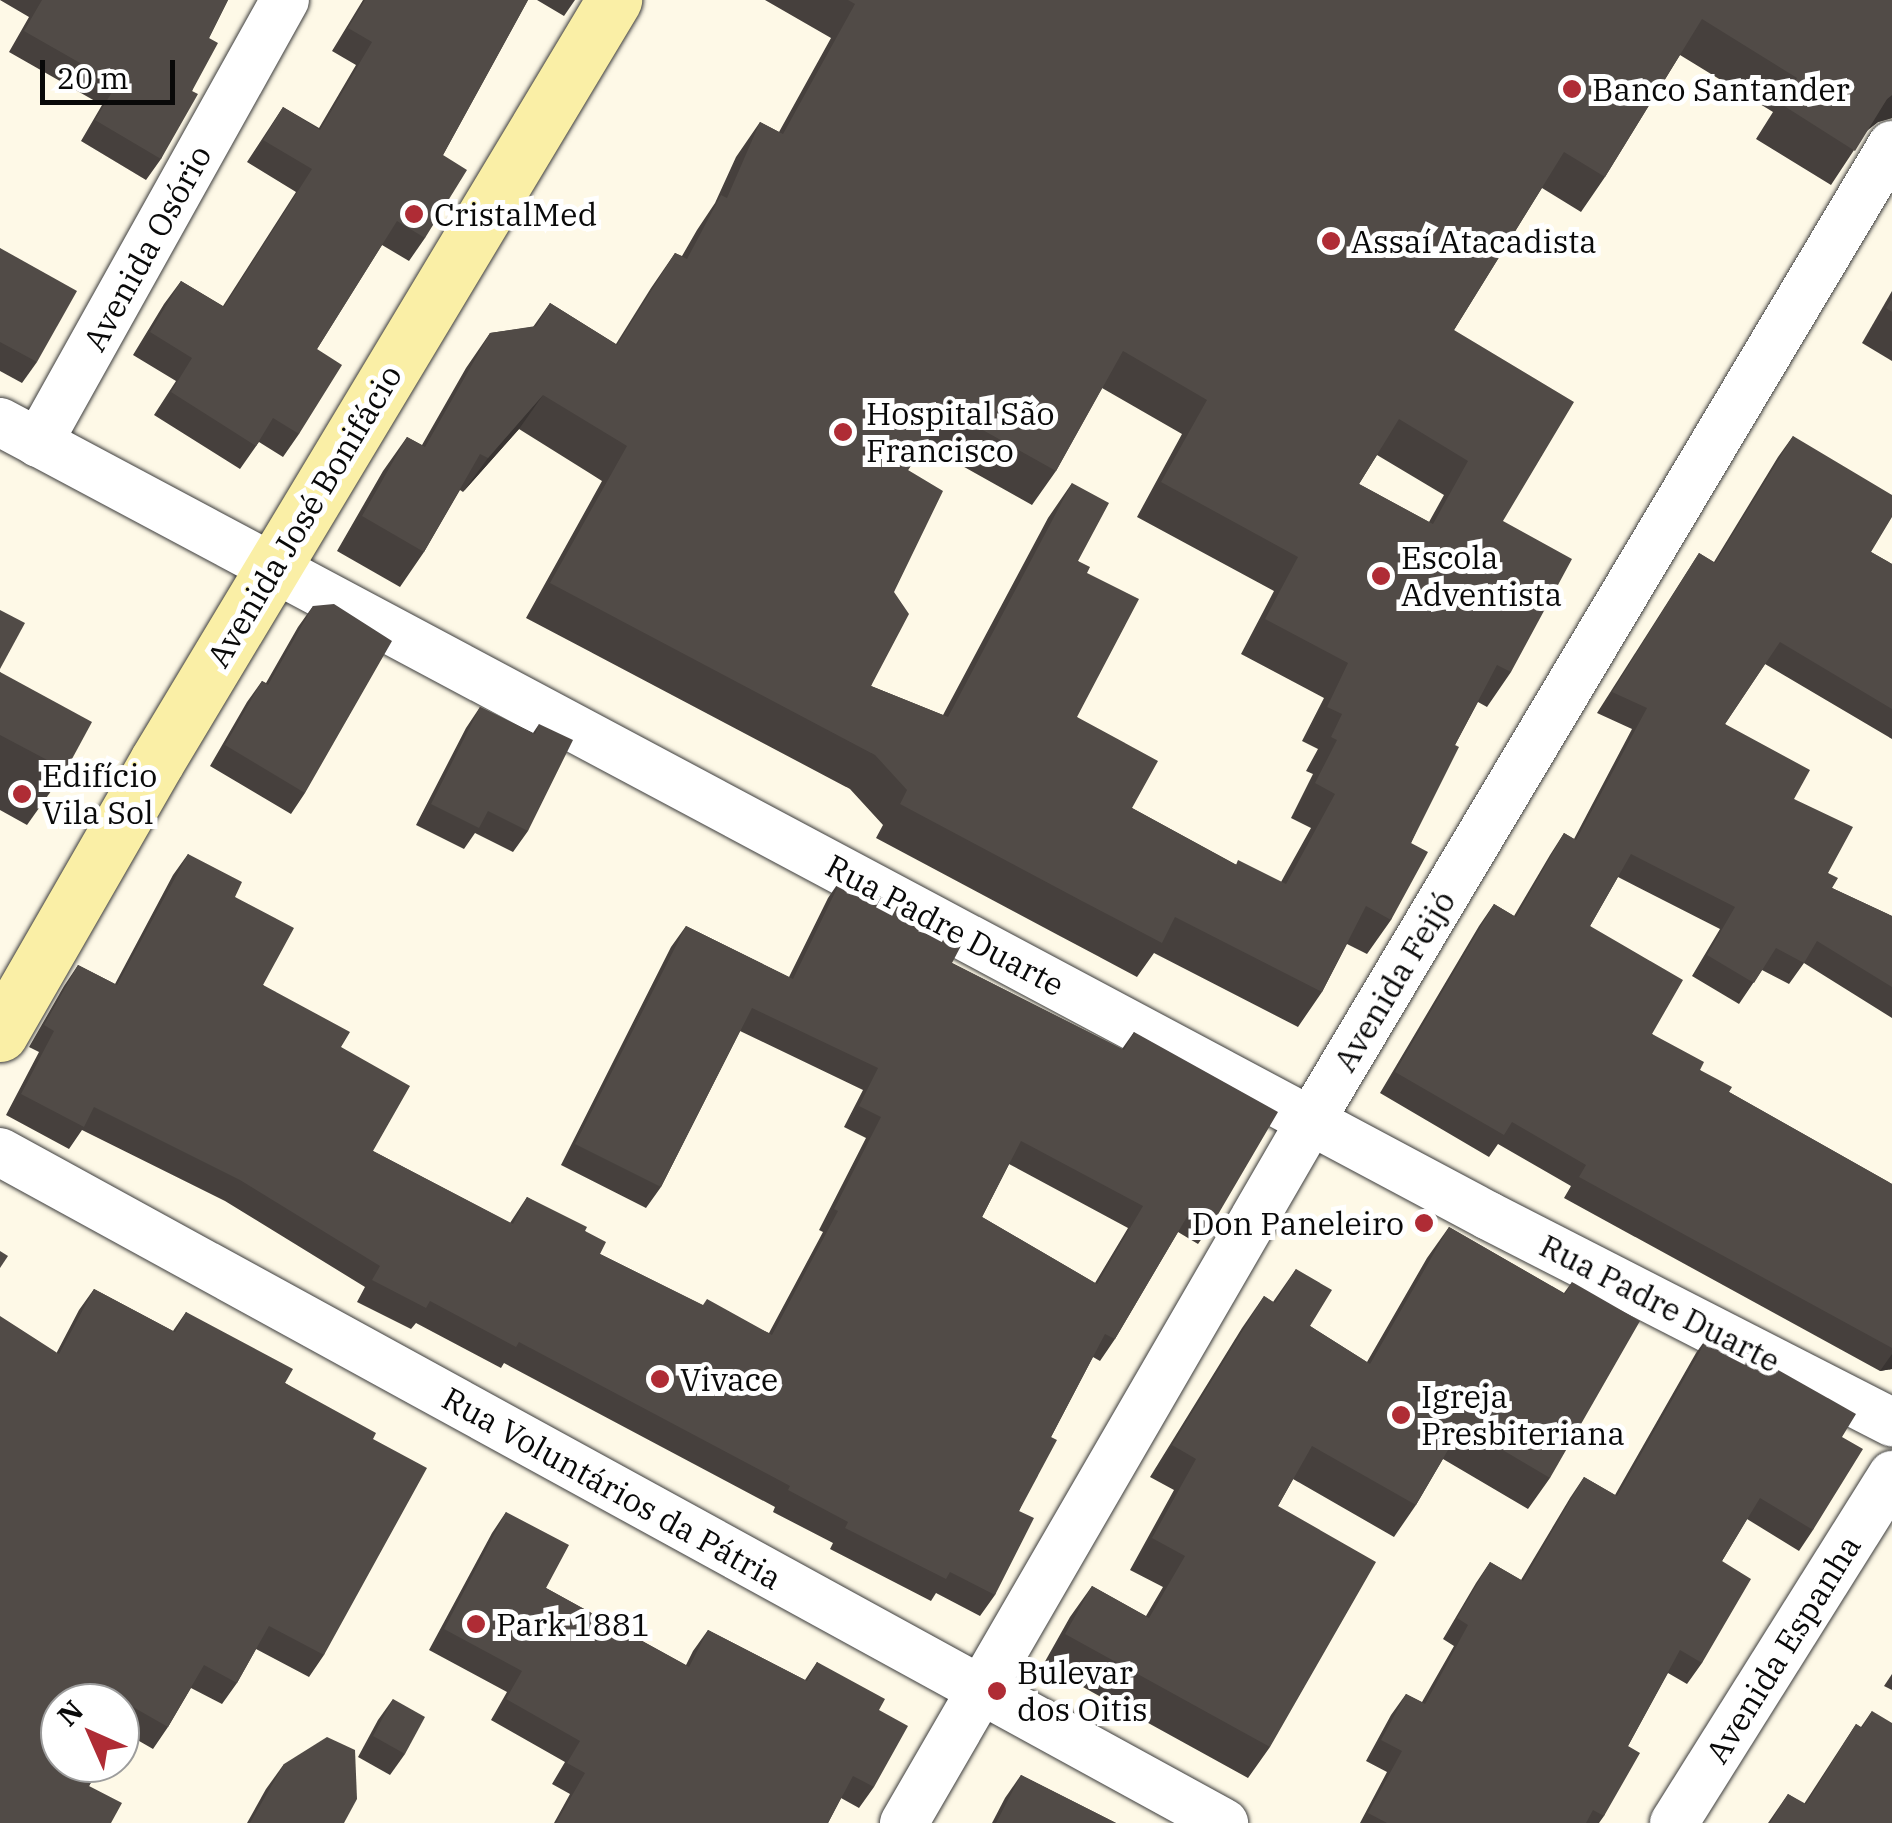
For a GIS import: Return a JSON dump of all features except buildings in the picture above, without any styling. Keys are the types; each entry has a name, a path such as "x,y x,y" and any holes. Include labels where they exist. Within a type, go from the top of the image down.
{"street":[{"name":"Avenida Osório","path":"19,432 285,0"},
{"name":"Avenida José Bonifácio","path":"0,1034 614,0"},
{"name":"Avenida Feijó","path":"904,1823 1311,1120 1892,144"},
{"name":"Rua Padre Duarte","path":"19,432 1488,1216 1892,1422"},
{"name":"Rua Voluntários da Pátria","path":"0,1152 1224,1823"},
{"name":"Avenida Espanha","path":"1674,1823 1892,1475"}],"place":[{"name":"Banco Santander","path":"1572,89"},
{"name":"CristalMed","path":"414,214"},
{"name":"Assaí Atacadista","path":"1331,241"},
{"name":"Hospital São Francisco","path":"843,432"},
{"name":"Escola Adventista","path":"1381,576"},
{"name":"Edifício Vila Sol","path":"22,794"},
{"name":"Don Paneleiro","path":"1424,1223"},
{"name":"Vivace","path":"660,1379"},
{"name":"Igreja Presbiteriana","path":"1401,1415"},
{"name":"Park 1881","path":"476,1624"},
{"name":"Bulevar dos Oitis","path":"997,1691"}]}
